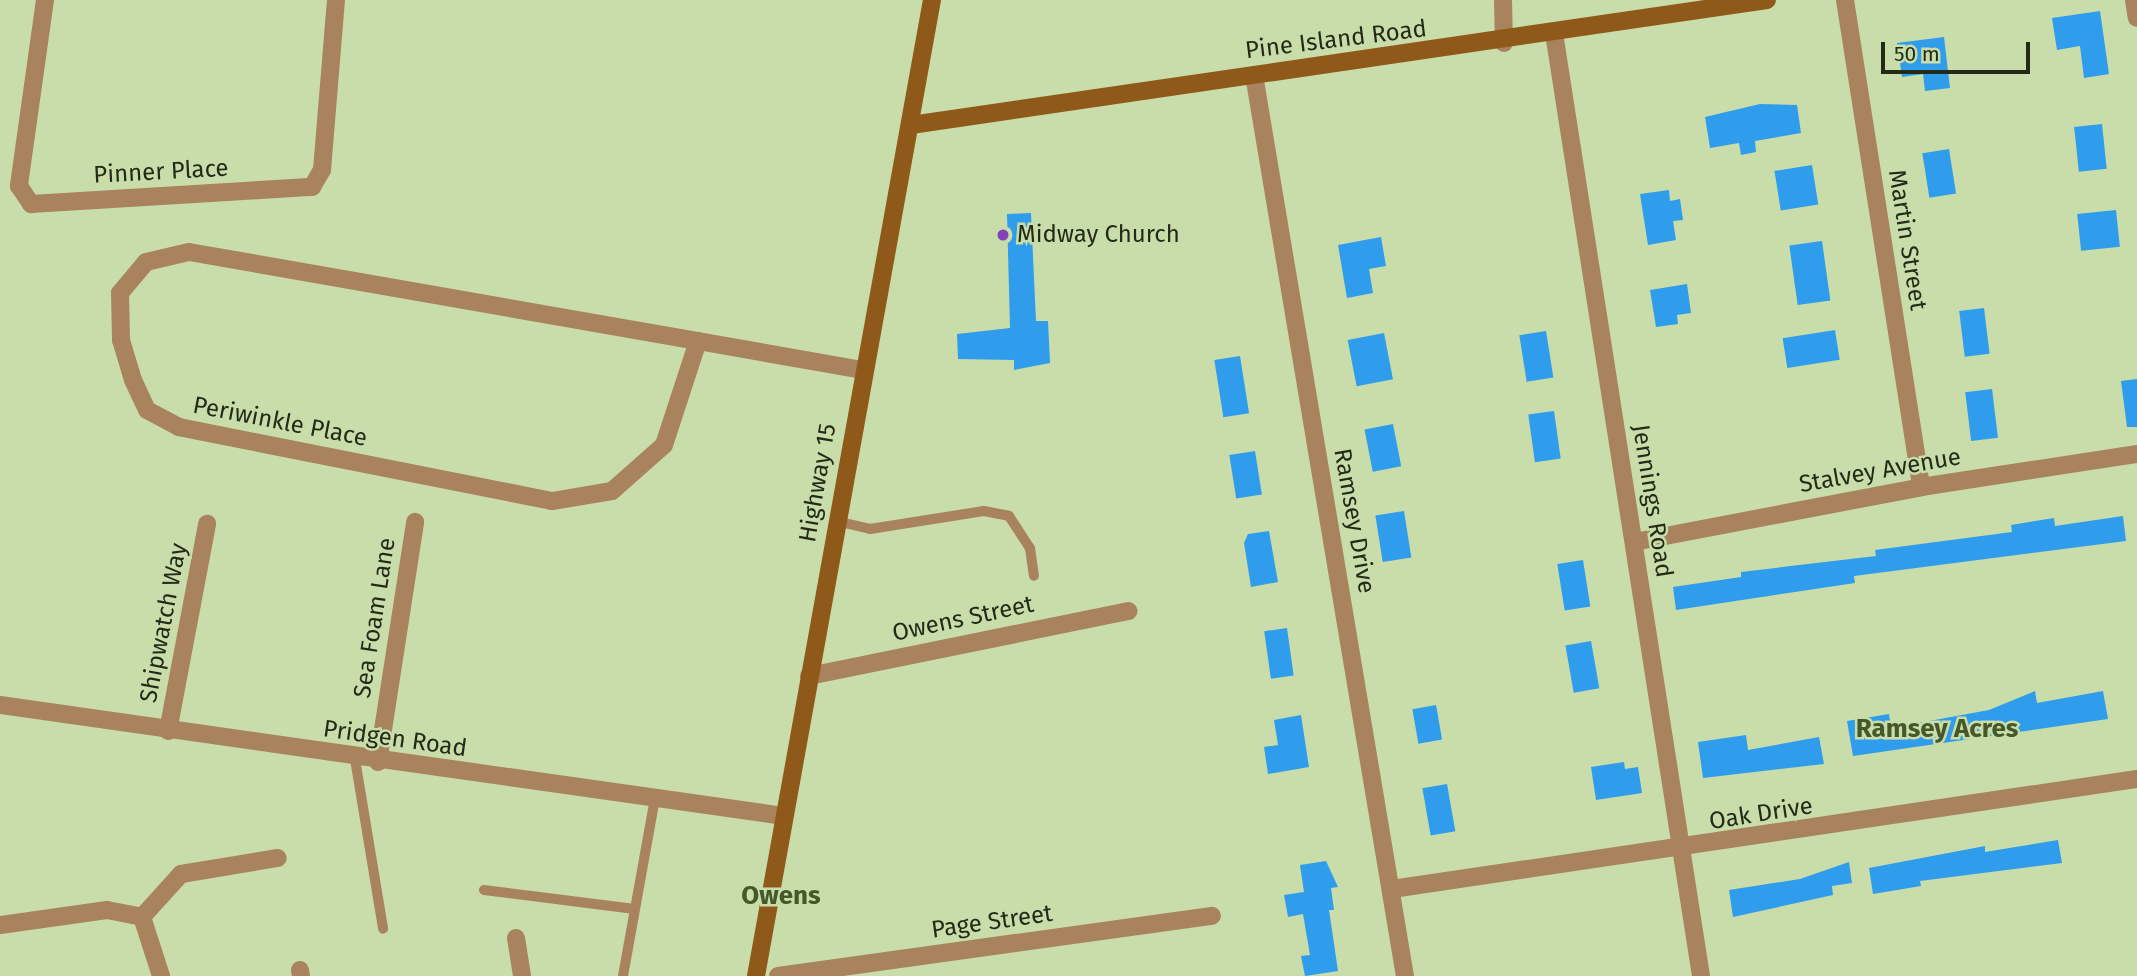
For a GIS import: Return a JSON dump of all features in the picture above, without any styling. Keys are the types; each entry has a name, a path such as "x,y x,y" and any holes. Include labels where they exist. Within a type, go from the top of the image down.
{"main road":[{"name":"Highway 15","path":"756,976 862,370 911,125 932,0"},
{"name":"Pine Island Road","path":"911,125 1254,75 1504,43 1767,0"}],"street":[{"name":"Pinner Place","path":"45,0 19,186 30,204 312,187 322,170 336,0"},
{"path":"1503,0 1504,43"},
{"name":"Martin Street","path":"1845,0 1920,487"},
{"path":"2134,0 2137,18"},
{"name":"Jennings Road","path":"1554,33 1701,976"},
{"name":"Ramsey Drive","path":"1254,75 1405,976"},
{"name":"Periwinkle Place","path":"698,341 664,445 612,491 552,501 179,427 147,410 121,340 120,293 146,262 189,252 698,341 862,370"},
{"name":"Stalvey Avenue","path":"1634,542 1920,487 2137,454"},
{"name":"Sea Foam Lane","path":"378,762 415,522"},
{"name":"Shipwatch Way","path":"168,731 207,524"},
{"name":"Owens Street","path":"809,676 1128,611"},
{"name":"Pridgen Road","path":"0,705 355,759 784,816"},
{"name":"Oak Drive","path":"1392,889 1682,851 2137,779"},
{"path":"142,917 181,874 278,858"},
{"path":"0,925 107,910 142,917"},
{"name":"Page Street","path":"778,976 1212,916"},
{"path":"142,917 161,976"},
{"path":"516,939 522,976"}],"lane":[{"path":"836,521 870,529 984,511 1009,516 1030,548 1034,576"},
{"path":"355,759 383,929"},
{"path":"623,976 655,799"},
{"path":"484,890 635,909"}],"building":[{"path":"2100,11 2109,74 2084,78 2080,46 2057,50 2052,18"},
{"path":"1944,37 1950,88 1925,91 1923,74 1902,77 1897,43"},
{"path":"1760,104 1797,105 1801,133 1755,141 1756,152 1741,155 1739,143 1710,148 1705,117"},
{"path":"2102,124 2107,169 2079,172 2074,127"},
{"path":"1949,149 1956,193 1929,198 1922,153"},
{"path":"1812,165 1818,205 1781,210 1774,171"},
{"path":"1669,190 1670,201 1680,199 1683,220 1673,221 1676,240 1648,245 1640,194"},
{"path":"2116,210 2120,247 2081,251 2077,214"},
{"path":"1031,213 1036,321 1048,321 1050,363 1014,370 1014,360 958,359 957,334 1010,328 1007,214"},
{"path":"1381,237 1386,266 1369,269 1373,293 1347,298 1338,245"},
{"path":"1822,241 1830,300 1798,305 1789,246"},
{"path":"1687,284 1691,313 1677,315 1678,324 1656,327 1650,290"},
{"path":"1984,308 1990,354 1965,357 1959,311"},
{"path":"1835,330 1840,360 1787,368 1783,338"},
{"path":"1546,331 1553,377 1527,382 1519,335"},
{"path":"1384,333 1393,379 1357,386 1348,340"},
{"path":"1240,356 1249,413 1223,417 1214,360"},
{"path":"2137,379 2137,427 2127,427 2121,381"},
{"path":"1992,389 1998,438 1971,441 1965,392"},
{"path":"1554,411 1561,459 1535,462 1528,415"},
{"path":"1393,424 1401,466 1373,472 1365,430"},
{"path":"1255,451 1262,494 1236,499 1229,455"},
{"path":"1404,511 1411,557 1383,562 1375,516"},
{"path":"2123,516 2126,541 1854,576 1855,583 1676,610 1673,587 1741,577 1741,572 1876,556 1875,550 2012,532 2011,525 2054,518 2055,526"},
{"path":"1269,531 1278,582 1251,587 1244,543 1248,534"},
{"path":"1583,560 1590,606 1565,610 1557,564"},
{"path":"1287,628 1294,676 1271,679 1264,631"},
{"path":"1591,641 1599,688 1574,693 1565,646"},
{"path":"2035,691 2037,703 2103,691 2108,719 1853,756 1847,721 1889,714 1891,728 1989,710"},
{"path":"1436,705 1442,739 1418,744 1412,709"},
{"path":"1301,715 1309,767 1268,774 1264,747 1278,745 1274,720"},
{"path":"1746,735 1748,750 1819,737 1824,764 1703,778 1698,742"},
{"path":"1624,762 1625,769 1638,767 1642,793 1596,800 1591,767"},
{"path":"1447,784 1455,831 1431,836 1422,788"},
{"path":"2058,840 2062,863 1920,881 1921,886 1873,894 1869,868 1985,846 1985,852"},
{"path":"1326,861 1338,887 1331,888 1334,910 1329,910 1338,971 1305,976 1301,956 1310,955 1303,914 1288,917 1284,895 1304,892 1300,865"},
{"path":"1849,862 1852,883 1832,886 1833,895 1733,917 1729,890 1800,879"}],"place":[{"name":"Midway Church","path":"1003,235"}],"district":[{"name":"Ramsey Acres","path":"1937,729"},
{"name":"Owens","path":"781,896"}]}
